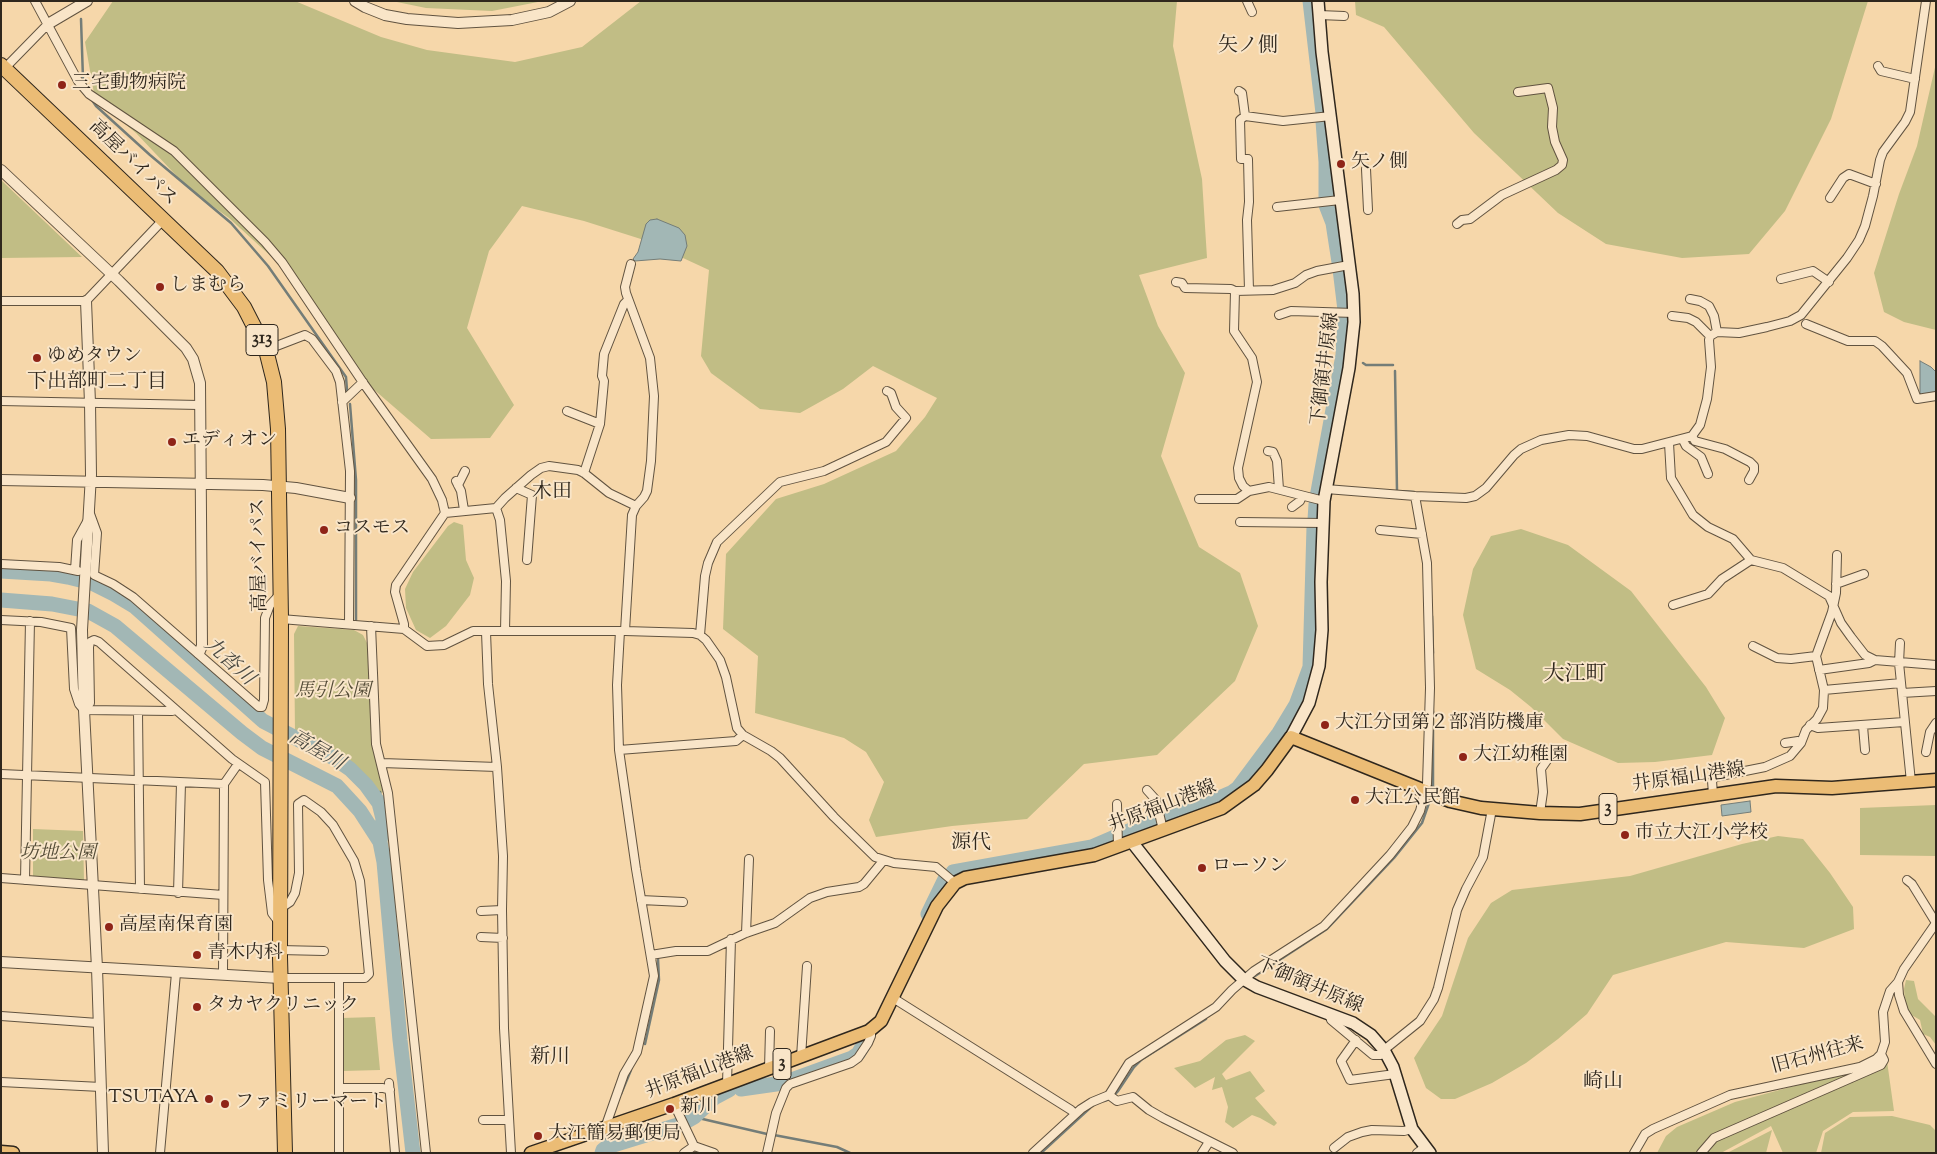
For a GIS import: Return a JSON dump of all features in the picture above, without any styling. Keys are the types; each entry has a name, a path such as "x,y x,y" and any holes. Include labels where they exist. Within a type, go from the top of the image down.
{"highway":[{"name":"高屋バイパス","path":"2,68 217,271 231,287 252,320 266,350 274,382 276,400 279,486 282,720 280,978 285,1153"}],"main road":[{"name":"下御領井原線","path":"1292,737 1309,704 1319,666 1322,630 1321,582 1324,501 1350,359 1348,313 1349,265 1322,52 1318,1"},
{"name":"井原福山港線","path":"955,883 965,878 1094,854 1118,840 1132,842 1161,823 1222,808 1242,795 1267,770 1292,737 1450,801 1492,809 1540,813 1580,814 1713,794 1782,786 1832,788 1936,780"},
{"name":"下御領井原線","path":"1132,842 1225,961 1243,979 1257,987 1353,1023 1363,1029 1385,1052 1395,1074 1412,1129 1424,1151"},
{"path":"871,1030 881,1021 937,906 955,883"},
{"name":"井原福山港線","path":"532,1153 674,1104 871,1030"},
{"path":"1,1152 13,1153"}],"street":[{"path":"35,1 78,81 89,94 174,151 265,242 296,281 363,382 432,479 442,500 445,513"},
{"path":"2,68 48,24 87,1"},
{"path":"355,1 365,7 400,18 458,23 512,20 549,12 570,1"},
{"path":"1247,1 1252,12"},
{"path":"1672,316 1688,318 1713,334 1739,333 1790,321 1801,315 1829,282 1859,240 1865,226 1883,152 1910,112 1926,1"},
{"path":"1319,14 1344,16"},
{"path":"1878,66 1881,71 1915,79"},
{"path":"1457,224 1462,220 1470,219 1502,195 1556,170 1562,164 1563,160 1555,142 1552,127 1553,108 1548,88 1518,92"},
{"path":"1239,91 1242,93 1245,116"},
{"path":"1249,290 1248,159 1241,158 1240,120 1245,116 1283,121 1331,116"},
{"path":"1366,169 1368,210"},
{"path":"1,170 111,274 186,348 193,359 199,377 200,405 202,646 199,653"},
{"path":"1830,198 1843,178 1849,174 1876,184"},
{"path":"1277,207 1340,200"},
{"path":"102,1153 97,968 82,652 84,573 90,482 90,403 86,301 163,220"},
{"path":"605,1128 624,1074 637,1052 654,976 619,750 617,685 632,514 647,491 652,455 654,384 650,358 625,287 631,264"},
{"path":"1176,282 1182,283 1185,288 1235,291 1274,290 1296,283 1306,275 1317,271 1349,265"},
{"path":"1781,279 1813,271 1829,282"},
{"path":"1235,291 1234,331 1252,358 1256,376 1254,397 1245,430 1238,468 1239,478 1243,486 1249,491"},
{"path":"584,473 600,424 604,381 602,376 604,354 624,304 628,300"},
{"path":"1326,489 1458,499 1475,496 1486,488 1514,455 1529,444 1541,440 1569,435 1587,436 1634,449 1683,440 1692,436 1700,425 1707,398 1711,368 1709,340 1713,334 1714,316 1709,306 1700,301 1690,300"},
{"path":"1,302 86,301"},
{"path":"1279,315 1291,311 1348,313"},
{"path":"1806,324 1848,341 1875,341 1907,373 1917,399 1936,396"},
{"path":"266,350 305,335 312,339 336,371 340,382 350,471 349,624"},
{"path":"342,402 363,382"},
{"path":"700,635 705,576 717,542 780,482 824,471 886,442 906,418 896,407 891,393 887,391"},
{"path":"1,401 200,405"},
{"path":"567,411 600,424"},
{"path":"1692,436 1695,441 1725,449 1750,462 1754,466 1754,471 1749,480"},
{"path":"1683,440 1686,446 1700,457 1708,474"},
{"path":"1669,443 1671,478 1693,515 1708,527 1733,539 1751,560 1784,568 1829,596 1841,623 1865,655 1875,660 1936,665"},
{"path":"1268,451 1273,452 1277,462 1279,489"},
{"path":"404,629 394,592 396,585 445,513 496,508 504,498 541,468 550,466 578,470 609,493 636,506"},
{"path":"464,510 461,491 457,483 466,471"},
{"path":"1,480 279,486 350,498"},
{"path":"1199,499 1237,499 1249,491 1269,487 1324,501"},
{"path":"516,488 532,495 527,560"},
{"path":"1292,508 1300,501 1302,496"},
{"path":"1110,1097 1129,1063 1216,1007 1243,979 1314,934 1338,912 1402,841 1420,811 1426,792 1428,774 1430,641 1427,563 1415,496"},
{"path":"496,508 500,520 506,581 505,632"},
{"path":"1240,522 1322,523"},
{"path":"1380,530 1422,534"},
{"path":"1713,794 1712,781 1714,777 1766,768 1790,756 1823,708 1824,690 1816,656 1829,622 1833,605 1837,555"},
{"path":"1673,605 1708,594 1722,579 1751,560"},
{"path":"1,564 59,567 84,573 113,584 133,597 199,653 259,708 262,707 264,700 265,618 270,605 281,592"},
{"path":"1836,584 1864,574"},
{"path":"281,619 404,629 427,646 444,645 473,631 623,631 693,633 700,635 706,640 720,660 726,677 737,728 743,735 780,758 868,852 883,861 936,867 955,883"},
{"path":"1,620 30,621 71,628 74,689 79,704 84,710 138,712 172,712 176,710"},
{"path":"25,880 30,621"},
{"path":"371,626 375,737 388,793 426,1153"},
{"path":"486,632 488,684 497,767 503,856 504,1028 510,1153"},
{"path":"84,710 90,703 89,647 92,640 99,642 238,764 265,782 268,889 272,913 281,925"},
{"path":"1900,642 1899,663 1911,782"},
{"path":"1753,646 1777,658 1791,659 1816,656"},
{"path":"1819,670 1873,662 1875,660"},
{"path":"1824,690 1901,683"},
{"path":"1902,693 1936,691"},
{"path":"138,712 140,890"},
{"path":"1810,725 1818,728 1904,722"},
{"path":"1926,752 1930,732 1936,723"},
{"path":"1863,726 1865,750"},
{"path":"619,750 736,741 743,735"},
{"path":"1785,743 1798,741 1800,743"},
{"path":"1540,813 1542,792 1541,769 1555,749"},
{"path":"382,763 497,767"},
{"path":"222,975 224,784 238,764"},
{"path":"1,774 224,784"},
{"path":"178,893 181,783"},
{"path":"1147,790 1156,800 1161,823"},
{"path":"1,962 280,978 365,978 369,974 360,882 354,860 333,825 321,812 304,800 298,804 299,873 295,893 290,902 281,908"},
{"path":"1117,804 1118,840"},
{"path":"1329,1013 1331,1020 1373,1055 1381,1055 1420,1022 1434,999 1438,988 1457,910 1486,848 1492,809"},
{"path":"746,933 749,859"},
{"path":"651,955 676,951 708,951 746,933 775,923 810,898 827,892 860,887 883,861"},
{"path":"1,878 223,895"},
{"path":"1907,880 1912,884 1936,923"},
{"path":"641,900 683,902"},
{"path":"482,911 502,910"},
{"name":"旧石州往来","path":"1634,1153 1646,1134 1730,1096 1860,1067 1870,1063 1881,1054 1885,1042 1883,1012 1890,991 1898,982 1936,923"},
{"path":"481,937 503,938"},
{"path":"727,1084 731,940"},
{"path":"280,950 324,951"},
{"path":"801,1057 806,966"},
{"path":"160,1153 176,973"},
{"path":"338,1153 339,978"},
{"path":"1898,982 1899,995 1904,1011 1936,1064"},
{"path":"893,998 1075,1114"},
{"path":"1,1016 98,1023"},
{"path":"767,1153 776,1113 786,1088 790,1084 851,1063 858,1058 868,1043 871,1030"},
{"path":"769,1068 770,1031"},
{"path":"1356,1040 1341,1062 1350,1080 1395,1074"},
{"path":"1701,1153 1714,1138 1881,1065 1884,1060 1881,1054"},
{"path":"1,1082 101,1086"},
{"path":"338,1088 383,1088 390,1086 396,1153"},
{"path":"1033,1153 1075,1114 1092,1102 1110,1097 1117,1101 1133,1097 1149,1110 1233,1153"},
{"path":"674,1104 694,1146 714,1153"},
{"path":"484,1120 509,1120"},
{"path":"1334,1148 1348,1137 1362,1132 1372,1130 1404,1131 1412,1129"},
{"path":"1202,1153 1209,1142"},
{"path":"684,1153 694,1146"}],"green space":[{"path":"113,1 295,1 381,37 427,50 515,62 582,47 641,1 1177,1 1173,46 1202,179 1207,258 1139,275 1158,326 1185,373 1161,456 1199,547 1240,573 1258,626 1235,681 1157,755 1084,764 1027,819 952,826 876,837 869,820 884,782 866,752 844,738 755,713 758,656 723,629 726,554 776,499 824,484 896,451 925,417 937,398 873,366 843,389 800,413 760,409 711,373 701,356 709,270 644,240 584,221 522,206 489,251 467,328 514,405 490,438 431,439 364,381 329,324 297,280 229,218 189,189 136,133 95,99 85,42"},
{"path":"392,1 543,1 492,11 426,8"},
{"path":"1355,1 1868,1 1831,119 1785,211 1749,254 1682,258 1606,244 1558,213 1474,133 1384,27 1356,15"},
{"path":"1936,63 1936,330 1904,322 1884,312 1874,273 1899,194 1917,146"},
{"path":"1,180 82,257 1,258"},
{"path":"454,522 463,525 466,560 474,578 470,595 446,626 430,638 416,630 406,608 405,589 413,572 448,526"},
{"path":"1521,529 1568,545 1631,591 1706,687 1725,718 1712,755 1655,762 1618,763 1563,739 1531,707 1510,690 1476,669 1463,615 1473,569 1491,536"},
{"name":"馬引公園","path":"298,626 354,630 363,635 369,647 377,763 383,792 378,795 368,780 348,762 295,733 294,634"},
{"path":"1936,805 1936,856 1860,855 1860,808"},
{"name":"坊地公園","path":"33,829 83,831 84,881 33,877"},
{"path":"1778,836 1803,839 1830,873 1853,907 1854,929 1804,948 1726,942 1613,975 1587,1014 1526,1063 1492,1083 1455,1099 1441,1099 1426,1088 1414,1058 1442,1016 1468,938 1491,903 1512,890 1630,876 1742,844"},
{"path":"1906,980 1914,981 1918,999 1936,1017 1936,1045 1930,1037 1923,1034 1920,1020 1910,1014 1905,1002 1904,989"},
{"path":"375,1017 380,1070 343,1071 342,1018"},
{"path":"1245,1035 1255,1041 1222,1074 1226,1080 1250,1071 1265,1091 1255,1098 1277,1123 1274,1126 1252,1115 1233,1128 1225,1122 1228,1107 1222,1087 1212,1090 1215,1077 1195,1088 1174,1068 1200,1061 1226,1040"},
{"path":"1887,1061 1894,1111 1853,1112 1823,1131 1816,1153 1783,1153 1771,1126 1721,1153 1657,1153 1666,1136 1677,1127 1735,1102"},
{"path":"1892,1116 1930,1125 1936,1131 1936,1153 1821,1153 1825,1133 1850,1117"},
{"path":"1772,1130 1766,1153 1727,1153"}],"shaded area":[{"path":"657,219 679,228 685,235 687,246 681,261 660,259 635,261 633,259 638,252 646,224 650,220"},
{"path":"1920,361 1936,372 1936,393 1920,397"},
{"path":"1750,801 1751,812 1722,816 1721,805"}],"waterway":[{"path":"1310,1 1323,113"},
{"path":"81,19 83,79"},
{"path":"92,100 96,106 150,155 231,223 268,266 346,377 347,390"},
{"path":"1323,121 1326,199"},
{"path":"1326,205 1333,223 1339,262"},
{"path":"1317,497 1343,355 1345,310 1340,269"},
{"path":"1363,363 1366,365 1393,365"},
{"path":"1395,371 1397,491 1414,492"},
{"path":"350,404 356,480 356,620"},
{"path":"1315,520 1316,504"},
{"path":"953,872 1092,847 1143,825 1210,802 1238,788 1279,733 1296,705 1310,667 1314,527"},
{"name":"九沓川","path":"1,571 51,574 92,583 134,606 263,721 334,758 350,769 366,785 379,803 383,819 380,842"},
{"name":"高屋川","path":"1,600 52,604 88,611 115,626 242,733 262,748 337,786 360,811 380,842 384,862 400,1040 413,1153"},
{"path":"1432,616 1433,653"},
{"path":"1433,711 1433,787"},
{"name":"九沓川","path":"380,792 382,811"},
{"path":"1255,976 1327,929 1394,858 1422,823 1429,803"},
{"path":"928,914 946,877"},
{"path":"645,1044 659,980 658,959"},
{"path":"1104,1101 1110,1099 1118,1091 1141,1060 1206,1019"},
{"path":"741,1089 783,1083 852,1058 858,1054 864,1044"},
{"path":"621,1094 631,1070"},
{"path":"687,1121 714,1098 729,1090"},
{"path":"1041,1153 1090,1108"},
{"path":"694,1117 767,1134"},
{"path":"602,1153 607,1147 678,1125"},
{"path":"603,1150 606,1135"},
{"path":"774,1135 837,1147 850,1153"}],"place":[{"name":"三宅動物病院","path":"62,85"},
{"name":"矢ノ側","path":"1341,164"},
{"name":"しまむら","path":"160,287"},
{"name":"ゆめタウン","path":"37,358"},
{"name":"エディオン","path":"172,442"},
{"name":"コスモス","path":"324,530"},
{"name":"大江分団第２部消防機庫","path":"1325,725"},
{"name":"大江幼稚園","path":"1463,757"},
{"name":"大江公民館","path":"1355,800"},
{"name":"市立大江小学校","path":"1625,835"},
{"name":"ローソン","path":"1202,868"},
{"name":"高屋南保育園","path":"109,927"},
{"name":"青木内科","path":"197,955"},
{"name":"タカヤクリニック","path":"197,1007"},
{"name":"TSUTAYA","path":"209,1099"},
{"name":"ファミリーマート","path":"225,1104"},
{"name":"新川","path":"670,1109"},
{"name":"大江簡易郵便局","path":"538,1136"}],"district":[{"name":"矢ノ側","path":"1248,48"},
{"name":"下出部町二丁目","path":"97,384"},
{"name":"木田","path":"552,494"},
{"name":"大江町","path":"1575,676"},
{"name":"源代","path":"971,845"},
{"name":"新川","path":"550,1059"},
{"name":"崎山","path":"1603,1084"}]}
